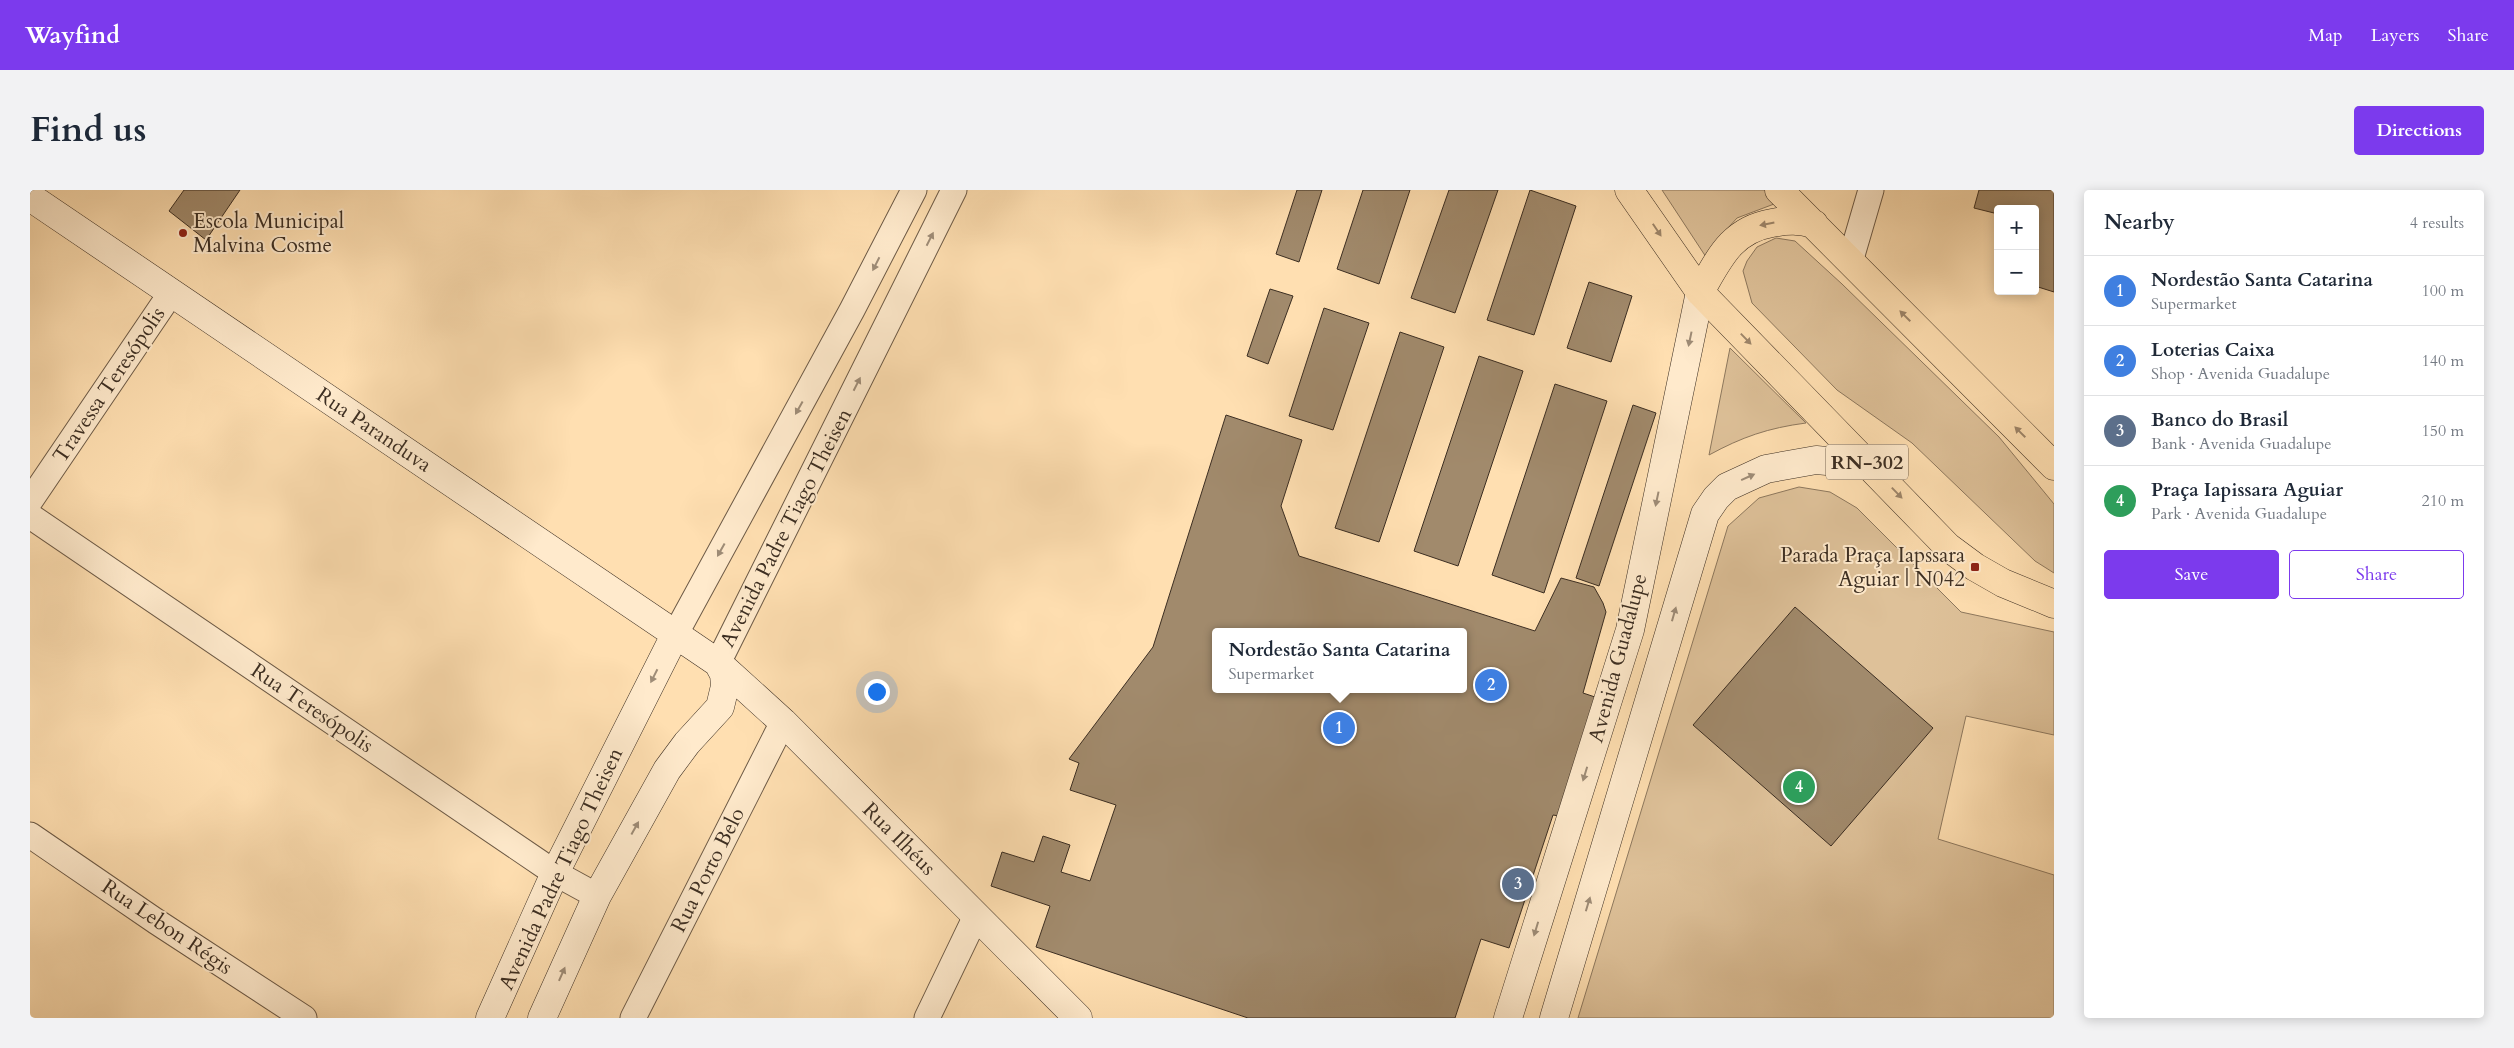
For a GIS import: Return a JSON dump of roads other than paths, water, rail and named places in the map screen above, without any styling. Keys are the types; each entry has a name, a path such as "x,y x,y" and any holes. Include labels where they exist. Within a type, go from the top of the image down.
{"main road":[{"name":"RN-302","path":"1629,190 1700,292 1948,547 1975,568 2004,583 2049,598"},
{"path":"1779,190 2054,466"},
{"name":"Rua Paranduva","path":"30,197 718,663"},
{"path":"1700,292 1730,244 1741,233 1761,225 1794,219 1814,224"},
{"name":"Avenida Guadalupe","path":"1508,1018 1630,630 1700,292"},
{"name":"Avenida Guadalupe","path":"1554,1018 1695,542 1705,514 1716,498 1727,487 1746,478 1788,464 1816,460 1871,466"},
{"path":"1628,769 1625,739 1651,649 1649,642 1644,637 1630,630"},
{"name":"Avenida Padre Tiago Theisen","path":"490,1018 555,873 676,633"},
{"name":"Avenida Padre Tiago Theisen","path":"542,1018 597,896 667,770 687,743 720,707 725,686 724,674 718,663"},
{"name":"Rua Ilhéus","path":"718,663 783,722 1078,1018"}],"street":[{"name":"Avenida Padre Tiago Theisen","path":"676,633 852,310 914,190"},
{"name":"Avenida Padre Tiago Theisen","path":"718,663 954,190"},
{"path":"1850,262 1871,190"},
{"name":"Travessa Teresópolis","path":"30,501 171,293"},
{"name":"Rua Teresópolis","path":"30,516 555,873 597,896"},
{"name":"Rua Porto Belo","path":"633,1018 783,722"},
{"name":"Rua Lebon Régis","path":"30,835 304,1018"},
{"path":"927,1018 976,916"}],"place":[{"name":"Escola Municipal Malvina Cosme","path":"183,233"},
{"name":"Parada Praça Iapssara Aguiar | N042","path":"1975,567"},
{"name":"Loterias Caixa","path":"1491,685"},
{"name":"Nordestão Santa Catarina","path":"1339,728"},
{"name":"Praça Iapissara Aguiar","path":"1799,787"},
{"name":"Banco do Brasil","path":"1518,884"}]}
